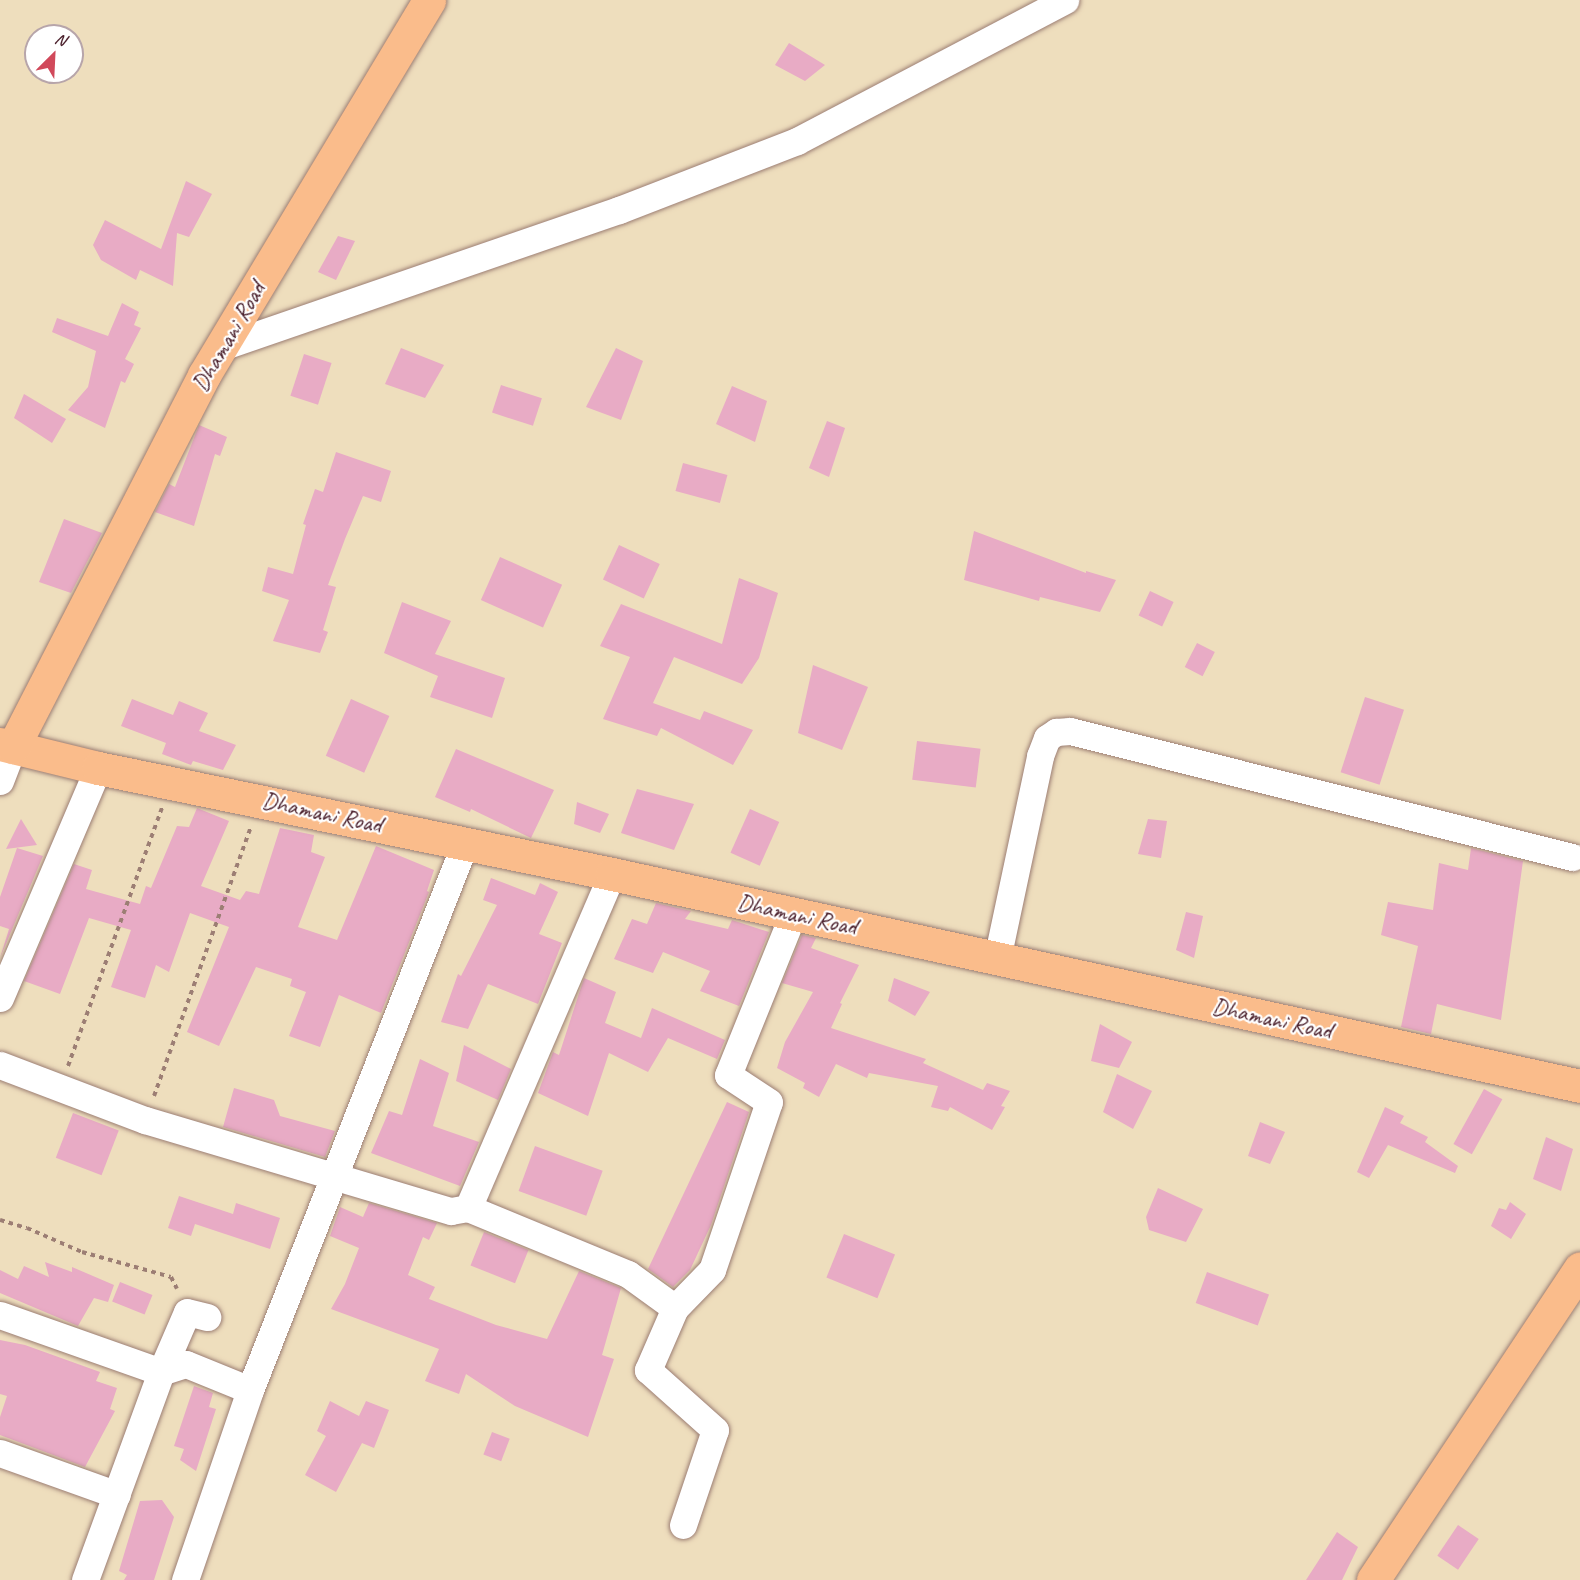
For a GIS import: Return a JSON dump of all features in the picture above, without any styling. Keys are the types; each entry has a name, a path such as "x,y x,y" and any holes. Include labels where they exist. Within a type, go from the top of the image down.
{"main road":[{"name":"Dhamani Road","path":"429,0 204,375 7,746 98,768 612,874 1580,1086"},
{"path":"1373,1580 1580,1268"}],"street":[{"path":"221,347 619,210 797,141 1065,0"},
{"path":"997,959 1040,756 1047,738 1056,732 1070,731 1572,857"},
{"path":"0,781 7,746"},
{"path":"0,998 98,768"},
{"path":"185,1580 250,1390 465,843"},
{"path":"468,1208 612,874"},
{"path":"683,1525 715,1430 648,1370 675,1308 712,1270 769,1102 728,1075 793,914"},
{"path":"0,1065 145,1120 451,1211 468,1208 628,1274 675,1308"},
{"path":"0,1315 161,1372 186,1364 250,1390"},
{"path":"85,1580 161,1372 197,1315"},
{"path":"0,1453 117,1495"}],"path":[{"path":"60,1088 172,782"},
{"path":"145,1120 260,801"},
{"path":"0,1220 27,1227 82,1252 171,1277 197,1315"}],"building":[{"path":"789,43 825,65 805,81 775,65"},
{"path":"186,181 212,194 189,237 177,233 173,286 140,270 136,280 101,260 93,245 105,220 161,249"},
{"path":"338,236 355,241 336,280 318,272"},
{"path":"122,303 139,312 134,325 141,328 125,359 134,364 125,383 121,381 105,428 68,410 88,387 96,351 52,332 57,318 108,336"},
{"path":"401,348 444,365 425,398 385,384"},
{"path":"616,348 643,361 621,420 586,407"},
{"path":"304,354 332,363 318,405 290,396"},
{"path":"501,385 542,398 533,426 492,413"},
{"path":"732,386 767,401 755,442 716,424"},
{"path":"24,394 66,419 52,443 14,418"},
{"path":"827,421 845,428 829,477 809,468"},
{"path":"199,425 227,437 220,456 215,454 194,526 155,512 169,484 175,487"},
{"path":"336,452 391,471 381,502 363,496 345,539 328,585 336,587 323,630 328,632 320,653 273,641 289,600 262,591 268,567 293,574 306,525 303,524 315,489 323,492"},
{"path":"683,463 727,475 720,503 675,491"},
{"path":"64,519 102,533 71,593 39,582"},
{"path":"974,531 1086,573 1086,571 1116,580 1100,612 1040,597 1039,601 964,580"},
{"path":"619,545 660,564 644,598 603,579"},
{"path":"500,557 562,585 543,628 481,600"},
{"path":"739,578 778,593 759,658 742,684 674,657 653,703 700,720 704,711 753,730 733,765 661,728 657,736 603,719 630,657 600,646 621,604 722,644"},
{"path":"1150,591 1174,602 1162,626 1139,615"},
{"path":"402,602 451,621 435,654 505,678 492,718 430,697 438,676 384,653"},
{"path":"1197,643 1215,652 1203,676 1185,667"},
{"path":"813,665 868,687 842,750 798,733"},
{"path":"1365,697 1404,710 1380,785 1341,772"},
{"path":"132,699 173,715 179,701 208,713 199,731 236,745 223,770 193,761 191,765 162,754 166,743 121,726"},
{"path":"351,699 389,716 364,773 326,756"},
{"path":"917,741 981,749 976,788 912,780"},
{"path":"456,749 554,790 531,838 471,809 470,812 435,797"},
{"path":"637,789 694,804 674,850 621,833"},
{"path":"577,802 609,814 600,833 574,824"},
{"path":"197,808 229,821 201,886 240,900 246,891 259,894 280,828 314,835 311,852 325,857 298,927 337,940 376,846 434,870 427,891 429,892 381,1013 339,995 320,1047 289,1036 306,992 290,986 292,979 256,967 219,1046 187,1032 229,927 190,913 169,972 156,965 145,998 111,987 131,930 89,918 60,994 24,981 74,864 92,870 86,889 140,904 146,886 151,888 177,826 189,827"},
{"path":"750,809 779,822 760,866 730,853"},
{"path":"21,819 37,845 6,849"},
{"path":"1148,819 1167,821 1161,858 1138,854"},
{"path":"17,848 43,856 0,958 9,929 0,926 0,897"},
{"path":"1471,848 1523,861 1501,1020 1437,1004 1431,1034 1401,1027 1418,946 1381,935 1388,902 1433,910 1439,863 1468,870"},
{"path":"491,878 535,895 540,883 558,892 539,934 562,943 538,1004 488,984 468,1029 441,1022 458,974 461,976 497,905 483,900"},
{"path":"656,903 691,911 685,919 728,929 732,920 769,932 739,1006 700,991 710,971 663,952 653,973 614,959 632,919 647,924"},
{"path":"1186,912 1203,916 1194,958 1176,950"},
{"path":"802,935 816,938 811,948 859,965 840,1003 842,1004 831,1028 926,1059 923,1063 983,1090 987,1083 1010,1091 1001,1106 1005,1107 992,1130 950,1107 948,1111 931,1107 938,1086 869,1073 867,1078 836,1064 819,1097 803,1088 805,1083 777,1068 785,1042 813,992 782,983"},
{"path":"584,978 616,992 605,1023 641,1038 652,1008 725,1040 717,1059 668,1038 648,1072 609,1053 588,1116 538,1093 553,1052 559,1055"},
{"path":"894,978 930,992 915,1016 888,1001"},
{"path":"1100,1024 1132,1042 1119,1068 1091,1061"},
{"path":"464,1045 511,1069 498,1100 456,1081"},
{"path":"420,1059 449,1073 433,1126 479,1142 460,1186 371,1153 389,1111 402,1115"},
{"path":"1117,1074 1152,1091 1133,1129 1103,1112"},
{"path":"234,1088 274,1100 280,1116 335,1131 325,1157 223,1127"},
{"path":"1484,1089 1502,1099 1472,1154 1453,1144"},
{"path":"727,1102 749,1112 711,1225 690,1270 673,1287 648,1269"},
{"path":"1385,1107 1404,1116 1400,1123 1428,1137 1425,1142 1458,1166 1455,1173 1388,1145 1369,1178 1357,1172"},
{"path":"73,1113 119,1131 102,1175 56,1158"},
{"path":"1260,1122 1285,1132 1270,1164 1248,1156"},
{"path":"1546,1137 1573,1149 1561,1191 1533,1179"},
{"path":"535,1146 603,1171 586,1216 519,1191"},
{"path":"1158,1188 1203,1209 1186,1242 1149,1230 1146,1217"},
{"path":"179,1196 233,1214 236,1203 280,1218 270,1249 195,1224 191,1236 168,1228"},
{"path":"1510,1202 1526,1214 1511,1239 1491,1226 1499,1208 1506,1210"},
{"path":"369,1203 437,1223 429,1240 423,1237 408,1275 435,1287 429,1299 496,1325 547,1339 579,1271 621,1288 602,1355 614,1359 588,1437 515,1406 466,1374 459,1394 425,1381 439,1349 331,1309 345,1284 359,1248 330,1236 340,1207 363,1217"},
{"path":"484,1232 529,1250 515,1283 471,1265"},
{"path":"844,1234 895,1255 877,1298 826,1278"},
{"path":"45,1262 72,1272 72,1267 114,1285 108,1302 94,1298 78,1326 0,1293 0,1270 18,1279 24,1266 49,1277"},
{"path":"1207,1272 1269,1295 1258,1326 1196,1303"},
{"path":"120,1282 152,1295 145,1315 112,1301"},
{"path":"0,1340 25,1345 100,1372 96,1381 117,1388 110,1409 115,1411 85,1467 0,1435 0,1417 7,1396 0,1394"},
{"path":"194,1386 213,1393 209,1407 216,1409 196,1471 180,1460 184,1449 174,1446"},
{"path":"330,1401 359,1416 366,1401 389,1410 374,1448 362,1443 336,1492 305,1475 326,1436 317,1431"},
{"path":"492,1432 510,1439 501,1461 483,1454"},
{"path":"162,1500 174,1517 154,1580 124,1580 127,1575 119,1571 140,1501"},
{"path":"1458,1525 1479,1539 1458,1570 1437,1556"},
{"path":"1337,1532 1358,1547 1342,1580 1306,1580"}]}
